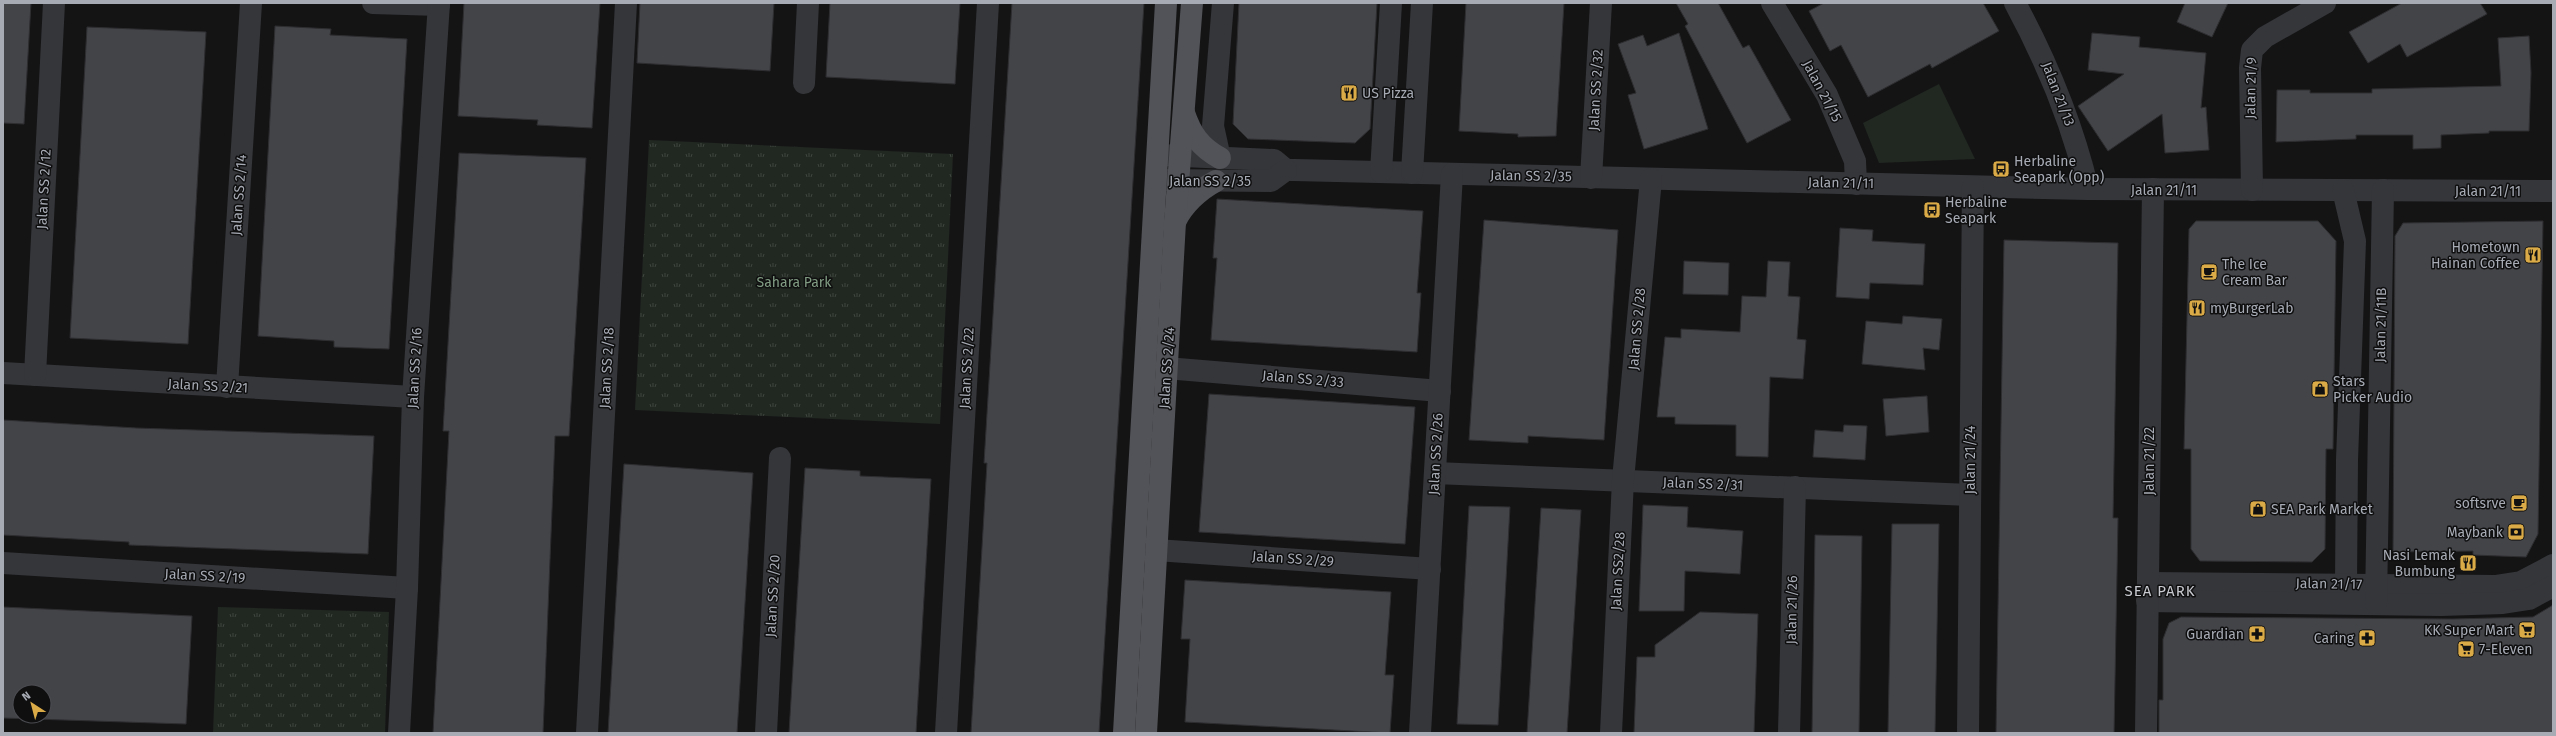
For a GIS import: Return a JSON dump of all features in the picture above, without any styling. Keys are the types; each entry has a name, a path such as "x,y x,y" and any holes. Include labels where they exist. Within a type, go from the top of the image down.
{"main road":[{"name":"Jalan SS 2/24","path":"1124,733 1154,180 1166,3"},
{"name":"Jalan SS 2/24","path":"1146,733 1175,222 1192,3"},
{"path":"1184,112 1193,136 1204,149 1220,158"},
{"path":"1175,222 1190,201 1206,186 1216,181"}],"street":[{"name":"Jalan SS 2/12","path":"35,375 54,3"},
{"name":"Jalan SS 2/14","path":"227,387 251,3"},
{"path":"373,3 439,4"},
{"name":"Jalan SS 2/18","path":"587,733 626,3"},
{"path":"804,83 808,3"},
{"name":"Jalan SS 2/22","path":"946,733 988,3"},
{"path":"1220,158 1213,126 1223,3"},
{"path":"1381,172 1391,3"},
{"path":"1412,173 1422,3"},
{"name":"Jalan SS 2/32","path":"1591,178 1602,3"},
{"name":"Jalan 21/15","path":"1772,3 1827,95 1855,161 1856,184"},
{"name":"Jalan 21/13","path":"2015,3 2044,57 2080,152 2088,189"},
{"name":"Jalan 21/9","path":"2252,190 2250,68 2252,50 2265,37 2325,3"},
{"name":"Jalan SS 2/16","path":"399,733 407,588 413,397 439,4"},
{"name":"Jalan SS 2/35","path":"1156,155 1274,160 1286,170"},
{"name":"Jalan SS 2/35","path":"1154,180 1271,181 1286,170 1776,182"},
{"name":"Jalan SS 2/26","path":"1420,733 1452,174"},
{"name":"Jalan SS 2/28","path":"1623,480 1651,179"},
{"name":"Jalan 21/11","path":"1776,182 2153,190 2553,191"},
{"name":"Jalan 21/24","path":"1968,733 1973,187"},
{"name":"Jalan 21/22","path":"2146,733 2153,190"},
{"name":"Jalan 21/11B","path":"2343,190 2355,241 2347,460 2346,584"},
{"name":"Jalan 21/11B","path":"2376,594 2383,190"},
{"name":"Jalan SS 2/33","path":"1166,368 1440,390"},
{"name":"Jalan SS 2/21","path":"3,373 413,397"},
{"name":"Jalan SS 2/20","path":"766,733 780,458"},
{"name":"Jalan SS 2/31","path":"1435,473 1970,495"},
{"name":"Jalan SS2/28","path":"1611,733 1623,480"},
{"name":"Jalan 21/26","path":"1789,733 1795,487"},
{"name":"Jalan SS 2/29","path":"1156,550 1430,569"},
{"name":"Jalan SS 2/19","path":"3,563 407,588"},
{"name":"Jalan 21/17","path":"2148,592 2376,594 2495,586 2521,582 2553,565"},
{"name":"Jalan 21/17","path":"2148,592 2346,584 2376,594 2441,605 2503,603 2530,599 2553,586"}],"green space":[{"path":"1939,84 1975,159 1879,163 1863,123"},
{"name":"Sahara Park","path":"649,140 953,154 940,424 635,410"},
{"path":"218,607 389,612 385,733 213,733"}],"building":[{"path":"3,3 31,3 24,124 3,123"},
{"path":"464,3 600,3 592,128 537,125 538,120 458,116"},
{"path":"640,3 774,3 770,71 637,63"},
{"path":"830,3 960,3 955,84 826,77"},
{"path":"1012,3 1144,3 1099,733 971,733 987,463 984,463"},
{"path":"1239,3 1377,3 1370,129 1355,143 1248,139 1233,124"},
{"path":"1466,3 1564,3 1556,136 1518,137 1518,134 1459,131"},
{"path":"1676,3 1718,3 1743,48 1749,45 1791,120 1747,143 1685,26 1688,24"},
{"path":"1824,3 1983,3 1999,31 1932,68 1930,64 1868,97 1841,45 1830,51 1809,11"},
{"path":"2185,3 2228,3 2212,37 2177,22"},
{"path":"2402,3 2480,3 2487,14 2407,57 2400,44 2368,63 2349,32"},
{"path":"275,26 331,29 330,35 407,39 389,349 334,347 334,341 258,336"},
{"path":"87,27 206,32 188,344 70,338"},
{"path":"1679,33 1708,129 1644,149 1628,95 1636,93 1618,44 1643,35 1647,46"},
{"path":"2092,33 2140,37 2139,47 2206,53 2201,108 2206,107 2209,150 2165,153 2162,114 2108,151 2078,106 2124,74 2088,70"},
{"path":"2529,36 2531,73 2529,131 2489,131 2489,133 2441,135 2441,148 2413,149 2413,135 2356,135 2356,139 2276,142 2277,90 2310,90 2310,93 2372,93 2372,89 2501,86 2498,38"},
{"path":"459,153 586,158 569,436 555,436 543,733 433,733 449,431 443,431"},
{"path":"1217,199 1423,211 1417,293 1421,293 1417,352 1211,340 1217,258 1213,258"},
{"path":"1484,220 1618,230 1604,440 1528,436 1528,443 1469,440"},
{"path":"2196,221 2318,221 2336,241 2333,449 2326,449 2325,549 2312,562 2200,561 2191,549 2191,449 2184,449 2189,229"},
{"path":"2543,221 2538,534 2526,557 2473,555 2473,551 2393,552 2395,236 2403,223"},
{"path":"1840,228 1873,230 1872,241 1925,244 1923,285 1870,283 1869,299 1836,297"},
{"path":"2004,240 2118,243 2113,518 2118,518 2114,733 1996,733"},
{"path":"1684,261 1729,263 1728,295 1683,294"},
{"path":"1768,261 1790,262 1788,296 1800,297 1797,339 1806,340 1803,379 1770,377 1768,457 1736,456 1736,425 1675,424 1675,417 1657,417 1665,337 1681,338 1681,329 1740,332 1742,296 1766,297"},
{"path":"1903,316 1942,319 1939,350 1923,348 1925,370 1862,364 1866,321 1902,324"},
{"path":"1209,394 1415,407 1405,544 1199,532"},
{"path":"1927,396 1929,432 1886,436 1883,399"},
{"path":"3,420 136,428 374,436 368,554 129,545 129,542 3,535"},
{"path":"1844,425 1867,426 1865,460 1813,457 1815,430 1843,432"},
{"path":"624,464 753,473 737,733 608,733"},
{"path":"805,468 860,471 860,476 931,479 916,733 789,733"},
{"path":"1643,505 1688,507 1687,527 1743,531 1740,574 1685,571 1684,611 1639,611"},
{"path":"1469,506 1510,507 1498,725 1457,724"},
{"path":"1541,508 1581,510 1567,733 1527,733"},
{"path":"1892,524 1939,524 1935,733 1888,733"},
{"path":"1815,535 1862,536 1859,733 1812,733"},
{"path":"1185,580 1391,592 1385,675 1394,675 1390,733 1185,722 1190,639 1181,639"},
{"path":"2553,605 2553,733 2159,733 2159,700 2163,700 2163,639 2169,623 2181,617 2453,619 2533,617"},
{"path":"3,607 192,616 186,724 52,720 52,684 12,684 12,718 3,718"},
{"path":"1700,612 1758,614 1754,733 1634,733 1637,657 1655,657 1655,645"}],"place":[{"name":"US Pizza","path":"1349,93"},
{"name":"Herbaline Seapark (Opp)","path":"2001,169"},
{"name":"Herbaline Seapark","path":"1932,210"},
{"name":"Hometown Hainan Coffee","path":"2533,255"},
{"name":"The Ice Cream Bar","path":"2209,272"},
{"name":"myBurgerLab","path":"2197,308"},
{"name":"Stars Picker Audio","path":"2320,389"},
{"name":"softsrve","path":"2519,503"},
{"name":"SEA Park Market","path":"2258,509"},
{"name":"Maybank","path":"2516,532"},
{"name":"Nasi Lemak Bumbung","path":"2468,563"},
{"name":"KK Super Mart","path":"2527,630"},
{"name":"Guardian","path":"2257,634"},
{"name":"Caring","path":"2367,638"},
{"name":"7-Eleven","path":"2466,649"}],"district":[{"name":"SEA PARK","path":"2160,591"}]}
